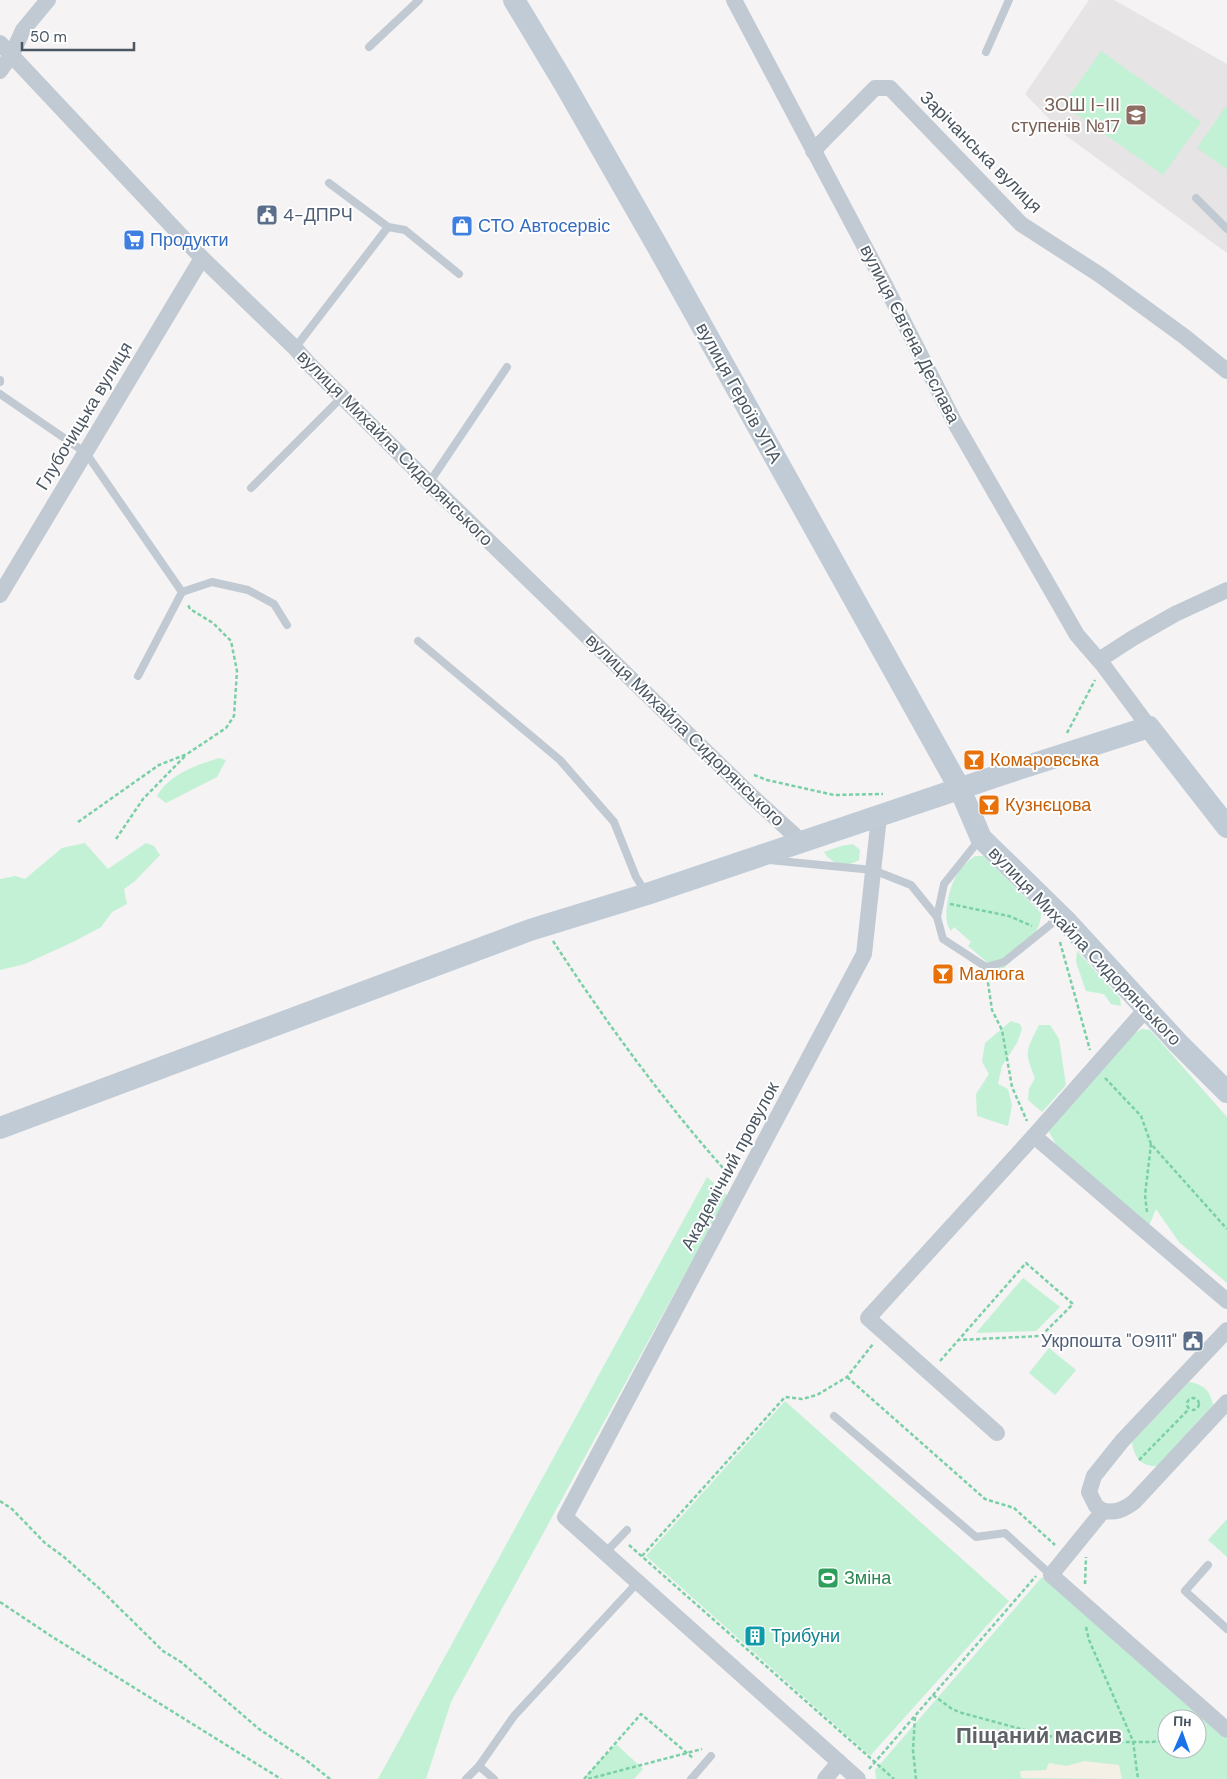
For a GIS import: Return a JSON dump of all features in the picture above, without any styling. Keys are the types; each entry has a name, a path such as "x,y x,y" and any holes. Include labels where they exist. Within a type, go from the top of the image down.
{"street":[{"path":"0,71 6,48 48,0"},
{"name":"вулиця Героїв УПА","path":"514,0 564,83 654,241 960,789"},
{"name":"вулиця Євгена Деслава","path":"734,0 885,285 955,423 1077,635 1101,663 1227,827"},
{"name":"вулиця Михайла Сидорянського","path":"6,48 202,258 295,348 429,483 752,796 802,842"},
{"name":"Зарічанська вулиця","path":"813,151 875,88 890,88 1021,224 1100,275 1186,337 1227,371"},
{"name":"Глубочицька вулиця","path":"0,594 202,258"},
{"path":"1101,663 1133,638 1175,614 1227,590"},
{"path":"0,1128 534,925 647,894 1149,727"},
{"name":"вулиця Михайла Сидорянського","path":"960,789 981,838 1054,920 1146,1008 1227,1092"},
{"name":"Академічний провулок","path":"605,1553 565,1518 864,954 879,817"},
{"path":"997,1433 868,1318 1034,1136 1146,1008"},
{"path":"1034,1136 1227,1301"},
{"path":"1098,1518 1096,1506 1089,1492 1094,1476 1122,1441 1227,1330"},
{"path":"1227,1402 1134,1502 1123,1510 1098,1518 1047,1572 1227,1730"},
{"path":"605,1553 839,1762 861,1776"},
{"path":"825,1779 839,1762"}],"lane":[{"path":"369,47 420,0"},
{"path":"986,52 1009,0"},
{"path":"330,183 388,227 406,230 459,274"},
{"path":"1196,198 1227,230"},
{"path":"295,348 388,227"},
{"path":"429,483 507,367"},
{"path":"0,394 86,452 182,592"},
{"path":"251,488 342,397"},
{"path":"138,676 182,592 212,582 248,590 274,604 287,625"},
{"path":"418,641 560,760 614,822 636,877 647,894"},
{"path":"981,838 944,884 937,917 943,939 986,968 1004,962 1054,920"},
{"path":"752,859 873,870 911,885 937,917"},
{"path":"834,1416 976,1537 1005,1533 1047,1572"},
{"path":"605,1553 627,1530"},
{"path":"1208,1565 1186,1591 1227,1629"},
{"path":"466,1779 479,1766 514,1716 638,1582"},
{"path":"691,1779 711,1756"},
{"path":"479,1766 494,1779"}],"path":[{"path":"78,822 159,765 187,754 226,728 234,716 237,671 231,640 213,623 190,609 182,592"},
{"path":"1067,734 1101,663"},
{"path":"116,839 144,799 187,754"},
{"path":"750,774 767,780 834,795 885,794"},
{"path":"939,901 1009,916 1037,928 1054,920 1095,1067 1142,1116 1151,1144 1227,1230"},
{"path":"534,925 686,1126 741,1188"},
{"path":"986,968 992,1010 1002,1030 1012,1087 1034,1136"},
{"path":"1150,1236 1145,1195 1151,1144"},
{"path":"930,1372 958,1340 1026,1263 1073,1304 1041,1336 958,1340"},
{"path":"642,1556 785,1397 802,1399 817,1396 847,1377 883,1331"},
{"path":"847,1377 985,1499 1014,1508 1060,1549 1047,1572 861,1776"},
{"path":"1196,1398 1199,1407 1196,1410 1189,1409 1186,1404 1188,1400 1196,1398"},
{"path":"1139,1460 1189,1409"},
{"path":"0,1500 12,1509 45,1543 101,1590 163,1651 181,1662 259,1729 306,1760 330,1779"},
{"path":"1098,1518 1086,1557 1086,1627 1089,1640 1133,1741 1138,1779"},
{"path":"620,1537 894,1779"},
{"path":"0,1602 51,1636 281,1779"},
{"path":"933,1695 962,1714 1047,1736 1110,1742 1157,1741"},
{"path":"584,1779 641,1714 702,1766"},
{"path":"915,1715 913,1750 916,1779"},
{"path":"588,1779 700,1748 711,1756"}],"shaded area":[{"name":"ЗОШ І-ІІІ ступенів №17","path":"1089,0 1114,0 1227,64 1227,253 1065,135 1025,94"}],"green space":[{"path":"1101,51 1201,122 1163,175 1063,105"},
{"path":"1227,107 1227,169 1197,148"},
{"path":"219,758 226,760 217,777 166,803 157,796 169,781 184,771"},
{"path":"85,843 108,869 146,843 154,846 160,855 135,881 124,889 127,904 112,912 101,927 25,964 0,970 0,879 15,876 25,879 62,848"},
{"path":"853,844 860,850 859,860 849,864 835,862 824,852 841,846"},
{"path":"975,856 984,856 1041,913 1040,921 1033,937 1003,969 995,969 968,946 971,942 954,927 951,931 948,926 946,912 953,882 962,867"},
{"path":"1077,951 1120,998 1121,1006 1111,1004 1104,994 1086,991 1076,962"},
{"path":"1011,1021 1020,1024 1022,1029 1017,1043 1002,1066 998,1084 1008,1089 1012,1105 1008,1126 977,1116 976,1094 989,1074 982,1062 985,1043"},
{"path":"1039,1025 1050,1025 1059,1039 1066,1085 1042,1112 1028,1100 1029,1089 1035,1078 1029,1062 1028,1051 1031,1040"},
{"path":"1142,1029 1150,1030 1227,1117 1227,1283 1179,1242 1156,1209 1149,1226 1060,1151 1049,1132 1051,1124 1134,1034"},
{"path":"707,1177 729,1197 722,1206 451,1702 426,1779 378,1779"},
{"path":"1023,1278 1060,1307 1036,1331 976,1333"},
{"path":"1049,1348 1076,1370 1055,1395 1029,1373"},
{"path":"1189,1382 1199,1384 1206,1389 1213,1405 1157,1466 1143,1463 1134,1452 1132,1442"},
{"name":"Зміна","path":"785,1401 1009,1601 870,1756 646,1556"},
{"path":"1227,1519 1227,1557 1208,1540"},
{"path":"1042,1577 1193,1709 1157,1709 1157,1759 1207,1759 1207,1721 1227,1739 1227,1779 876,1779 875,1770"},
{"path":"616,1744 643,1769 634,1779 589,1779 586,1776"}],"sand":[{"path":"1084,1761 1119,1765 1122,1779 1021,1778 1020,1771 1046,1770 1049,1763 1067,1766"}],"place":[{"name":"ЗОШ І-ІІІ ступенів №17","path":"1136,115"},
{"name":"4-ДПРЧ","path":"267,215"},
{"name":"СТО Автосервіс","path":"462,226"},
{"name":"Продукти","path":"134,240"},
{"name":"Комаровська","path":"974,760"},
{"name":"Кузнєцова","path":"989,805"},
{"name":"Малюга","path":"943,974"},
{"name":"Укрпошта \"09111\"","path":"1193,1341"},
{"name":"Зміна","path":"828,1578"},
{"name":"Трибуни","path":"755,1636"}],"district":[{"name":"Піщаний масив","path":"1039,1735"}]}
